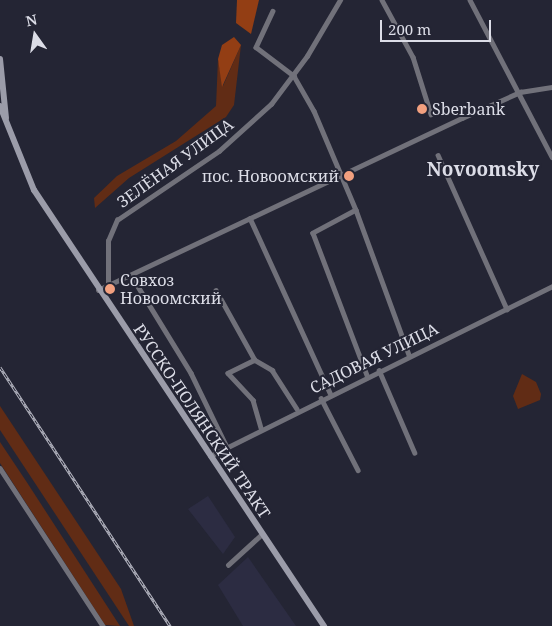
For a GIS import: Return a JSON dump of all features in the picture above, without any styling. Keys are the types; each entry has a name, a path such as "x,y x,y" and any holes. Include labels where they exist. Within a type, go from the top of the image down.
{"main road":[{"name":"РУССКО-ПОЛЯНСКИЙ ТРАКТ","path":"0,59 6,124"},
{"name":"РУССКО-ПОЛЯНСКИЙ ТРАКТ","path":"0,106 28,178 98,290 208,457 324,626"}],"street":[{"name":"ЗЕЛЁНАЯ УЛИЦА","path":"108,286 108,241 117,220 230,142 294,76 340,0"},
{"path":"382,0 413,57 431,114"},
{"path":"470,0 520,92 552,157"},
{"path":"273,11 256,47 294,76 342,173 408,355"},
{"path":"98,290 342,173 520,92 552,87"},
{"path":"438,155 507,309"},
{"path":"356,210 313,234 367,375"},
{"path":"250,218 330,393"},
{"path":"131,275 191,373 227,447"},
{"name":"САДОВАЯ УЛИЦА","path":"208,457 297,409 552,286"},
{"path":"216,290 254,360 272,370 297,409"},
{"path":"254,360 228,373 253,400 261,428"},
{"path":"379,370 415,453"},
{"path":"321,398 358,470"},
{"path":"0,468 102,626"},
{"path":"228,565 262,534"}],"shaded area":[{"path":"237,0 259,0 251,34 236,23"},
{"path":"234,37 241,45 222,87 218,59 222,45"},
{"path":"241,45 234,105 226,117 129,178 95,208 94,198 117,176 176,141 216,106 218,59 223,86"},
{"path":"522,374 536,382 541,394 540,400 518,409 513,396"},
{"path":"0,406 121,589 134,626 129,626 0,430"},
{"path":"0,442 120,626 105,625 0,463"},
{"path":"208,496 235,537 223,554 188,509"},
{"path":"248,557 296,626 243,626 218,585"}],"railway":[{"path":"0,367 170,626"}],"place":[{"name":"Sberbank","path":"422,109"},
{"name":"пос. Новоомский","path":"349,176"},
{"name":"Совхоз Новоомский","path":"110,289"}],"district":[{"name":"Novoomsky","path":"483,170"}]}
